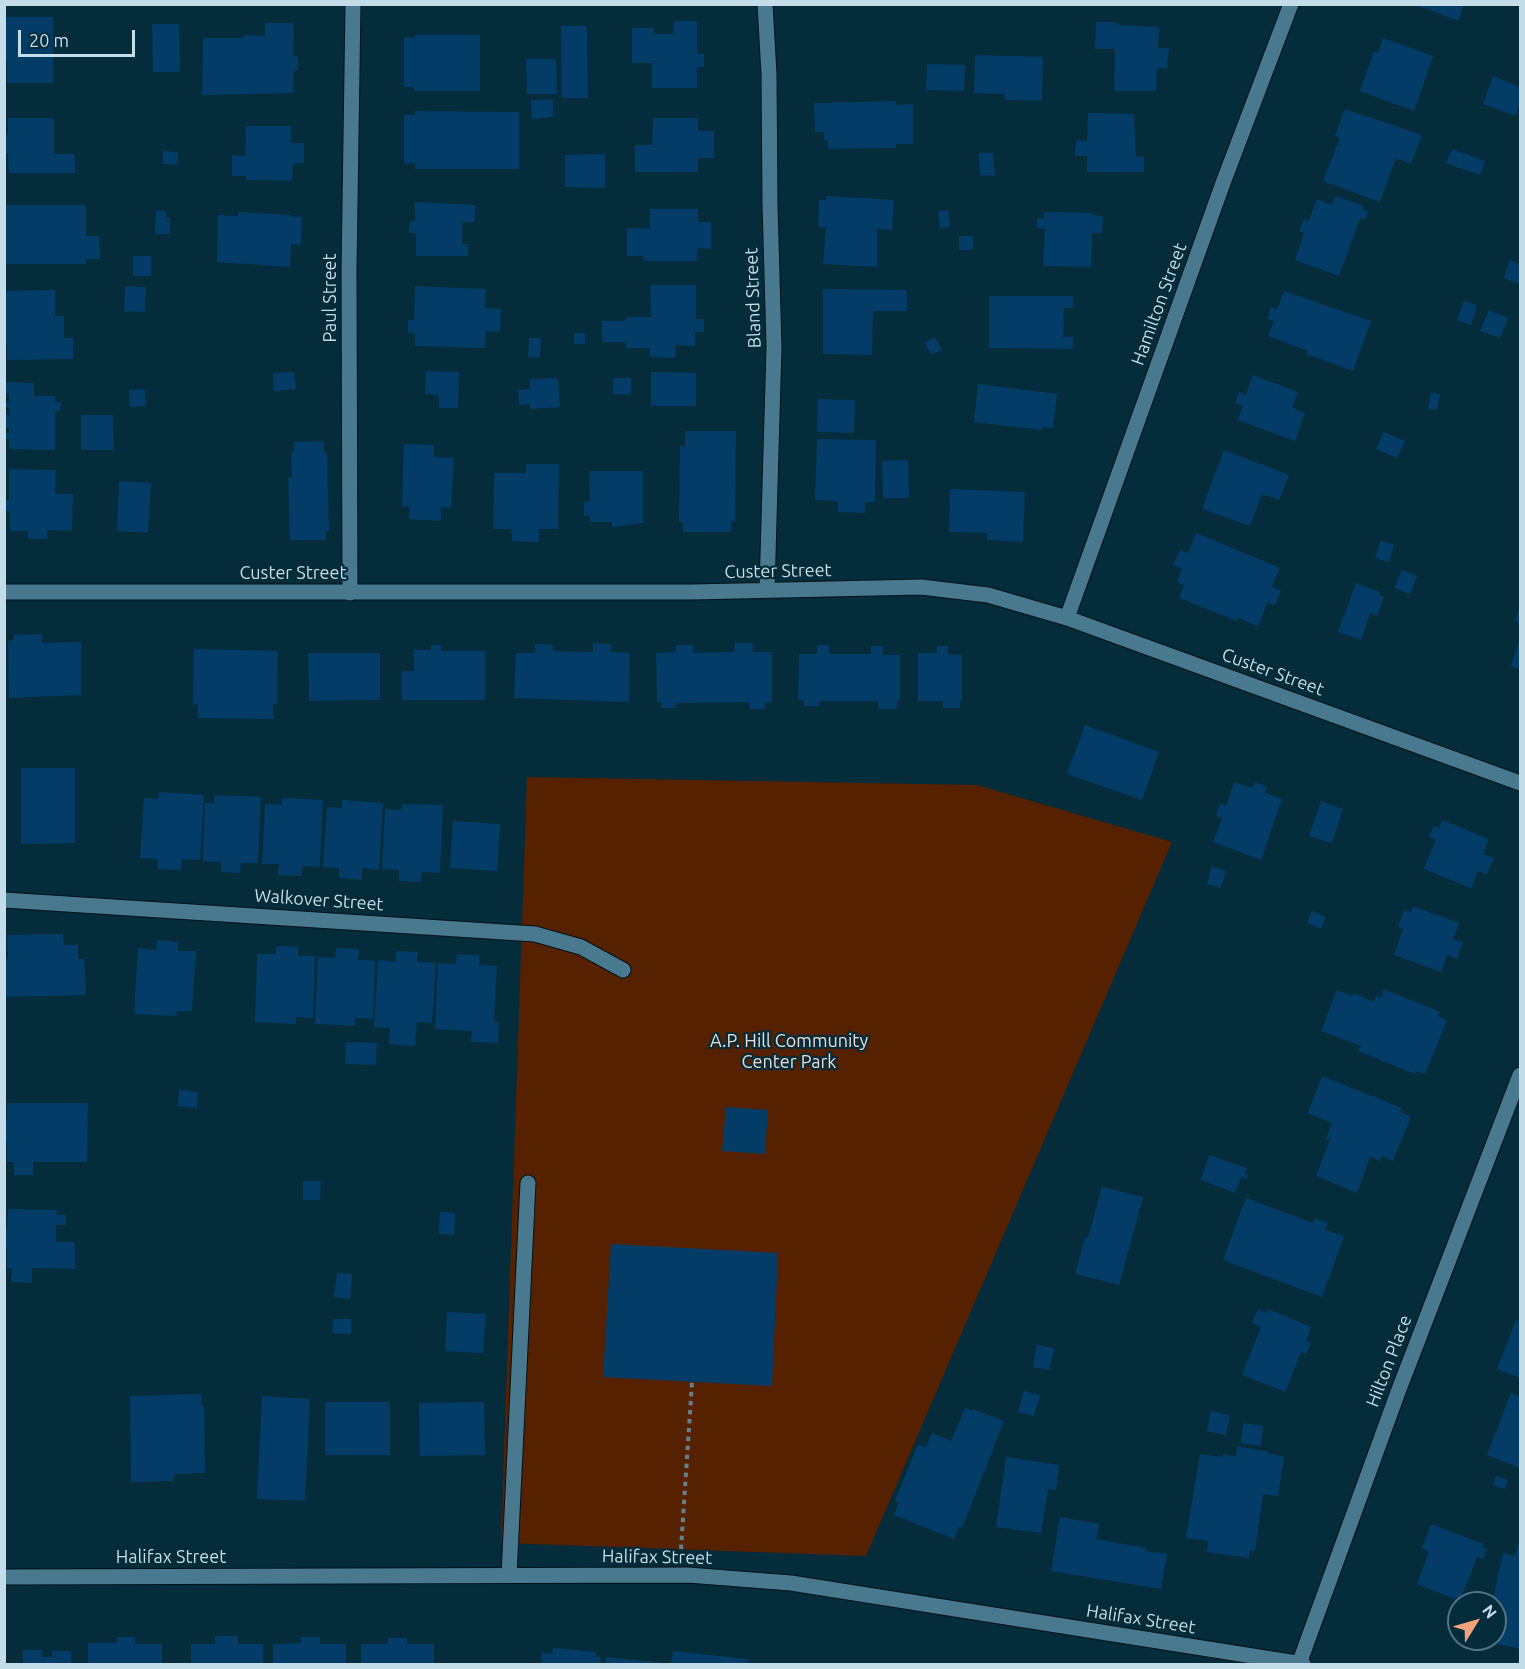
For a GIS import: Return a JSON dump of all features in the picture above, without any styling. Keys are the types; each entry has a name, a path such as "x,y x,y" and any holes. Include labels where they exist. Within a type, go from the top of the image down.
{"street":[{"name":"Paul Street","path":"350,592 349,270 353,4"},
{"name":"Bland Street","path":"765,4 769,74 774,347 767,590"},
{"name":"Hamilton Street","path":"1067,618 1223,183 1291,4"},
{"name":"Custer Street","path":"4,592 692,592 921,587 988,595 1067,618 1521,783"},
{"name":"Walkover Street","path":"4,900 535,934 581,947 622,970"},
{"name":"Hilton Place","path":"1301,1664 1398,1392 1521,1075"},
{"path":"509,1575 528,1183"},
{"name":"Halifax Street","path":"4,1577 680,1575 791,1583 1301,1664"}],"path":[{"path":"680,1575 692,1382"}],"green space":[{"name":"A.P. Hill Community Center Park","path":"527,777 977,785 1172,842 866,1556 501,1543"}],"building":[{"path":"1414,4 1464,4 1458,21"},
{"path":"6,17 53,17 53,83 7,83 7,61 4,61"},
{"path":"674,21 697,21 697,54 704,54 704,67 697,67 697,88 652,88 652,63 632,63 632,28 654,28 654,34 674,34"},
{"path":"1096,22 1159,27 1158,48 1169,48 1167,69 1157,68 1156,91 1114,91 1115,49 1095,49"},
{"path":"265,23 294,23 293,56 298,57 298,70 294,71 293,93 202,95 203,38 265,36"},
{"path":"152,24 179,24 180,72 153,72"},
{"path":"561,26 587,26 588,98 562,98"},
{"path":"415,35 480,35 480,91 414,91 414,87 404,87 404,37 415,38"},
{"path":"1383,38 1433,56 1414,111 1360,91 1374,52 1378,53"},
{"path":"975,55 1043,57 1042,101 1005,100 1005,94 974,93"},
{"path":"526,59 556,59 557,94 527,94"},
{"path":"927,64 965,65 964,91 926,90"},
{"path":"1493,76 1520,87 1520,104 1516,116 1483,104"},
{"path":"553,99 553,117 532,119 531,100"},
{"path":"896,101 896,105 913,104 913,144 896,144 896,148 828,149 828,140 824,140 824,132 815,132 814,103"},
{"path":"1345,109 1422,135 1411,164 1396,158 1380,202 1323,181 1340,138 1335,136"},
{"path":"415,111 519,112 519,169 415,169 415,163 404,164 404,115 415,115"},
{"path":"1088,113 1134,114 1136,157 1144,156 1144,172 1087,172 1087,156 1075,156 1076,140 1087,141"},
{"path":"8,118 54,118 54,154 75,154 75,173 9,173 8,154 4,154 4,135 8,135"},
{"path":"653,118 698,118 698,131 714,131 714,158 698,158 698,172 635,172 635,145 652,145"},
{"path":"246,126 291,126 291,143 304,143 304,163 293,163 292,181 246,180 246,176 232,176 232,155 245,156"},
{"path":"1452,149 1485,161 1480,175 1446,163"},
{"path":"163,151 178,152 177,165 163,164"},
{"path":"979,153 993,153 995,176 980,175"},
{"path":"605,154 605,188 565,187 565,155"},
{"path":"826,196 894,200 892,230 877,229 877,267 823,264 826,227 818,227 819,200 826,200"},
{"path":"1335,196 1363,206 1362,209 1368,211 1365,220 1360,218 1339,276 1295,260 1304,233 1299,231 1304,219 1309,220 1317,199 1332,205"},
{"path":"415,202 475,205 475,222 462,222 462,244 468,244 468,256 416,256 416,233 409,233 410,221 415,221"},
{"path":"5,205 86,205 86,236 99,236 100,259 86,259 86,264 5,264"},
{"path":"650,209 698,209 698,222 711,222 711,249 697,248 697,261 644,261 643,256 627,256 627,228 650,229"},
{"path":"156,210 166,211 166,218 170,218 170,234 155,234"},
{"path":"948,210 950,227 940,228 938,211"},
{"path":"238,212 302,217 301,245 291,244 290,267 217,262 218,215 238,216"},
{"path":"1044,212 1092,213 1092,215 1103,216 1102,233 1092,233 1091,267 1043,266 1045,229 1037,228 1037,218 1044,219"},
{"path":"959,236 973,236 973,250 959,250"},
{"path":"133,256 151,256 151,276 133,276"},
{"path":"1510,260 1520,264 1520,284 1504,278"},
{"path":"650,285 696,285 696,319 704,319 704,332 695,332 695,346 676,345 675,358 650,357 650,348 626,348 626,342 602,342 602,321 626,321 626,317 651,317"},
{"path":"125,286 146,287 145,312 124,311"},
{"path":"415,286 486,289 485,308 501,309 500,332 486,331 485,348 415,346 415,334 408,333 408,320 414,320"},
{"path":"823,289 907,290 907,311 873,311 872,355 823,354"},
{"path":"55,290 55,316 64,316 64,338 73,338 73,359 7,360 7,344 4,344 5,291"},
{"path":"1284,291 1371,321 1353,371 1306,354 1308,351 1268,336 1274,321 1267,319 1271,307 1277,310"},
{"path":"989,296 1073,296 1073,308 1064,308 1063,337 1073,337 1073,349 989,348"},
{"path":"1464,301 1477,305 1471,325 1457,320"},
{"path":"1489,310 1508,318 1500,338 1480,331"},
{"path":"574,333 585,333 585,344 574,344"},
{"path":"935,337 942,350 931,355 925,343"},
{"path":"529,338 541,338 540,358 528,357"},
{"path":"426,371 459,372 458,408 439,408 439,395 425,394"},
{"path":"294,372 296,389 274,391 273,373"},
{"path":"651,372 696,373 696,406 651,406"},
{"path":"1253,375 1298,392 1292,408 1305,413 1295,441 1238,420 1243,406 1235,403 1239,392 1246,395"},
{"path":"558,378 560,407 530,409 530,404 519,405 518,390 530,389 530,379"},
{"path":"613,378 631,378 631,395 613,394"},
{"path":"5,382 34,383 34,396 55,396 55,402 61,402 60,411 55,411 55,450 9,449 9,439 5,439 5,433 9,433 9,428 4,428 4,415 10,415 9,407 5,407 5,402 9,403 9,393 5,393"},
{"path":"978,384 1057,394 1053,428 1042,427 1042,430 974,422"},
{"path":"145,389 146,406 130,407 129,390"},
{"path":"1431,393 1440,394 1437,410 1428,409"},
{"path":"818,399 855,400 854,433 817,432"},
{"path":"81,415 113,415 114,450 81,450"},
{"path":"685,431 736,431 735,521 731,521 731,532 683,532 683,522 679,522 680,446 685,446"},
{"path":"1384,432 1405,441 1397,458 1376,449"},
{"path":"817,439 876,440 875,502 865,502 865,513 838,512 838,501 815,500"},
{"path":"324,441 324,453 327,453 329,531 326,531 326,540 290,540 288,478 292,478 291,452 294,453 294,442"},
{"path":"404,444 434,445 434,457 454,458 451,508 441,507 441,521 409,519 410,507 402,506"},
{"path":"1224,450 1289,475 1279,500 1262,494 1250,526 1202,509"},
{"path":"908,460 909,498 883,498 882,461"},
{"path":"526,464 559,464 558,529 539,529 539,542 512,541 511,529 493,529 494,473 526,473"},
{"path":"9,469 56,470 55,494 73,494 72,531 47,530 47,539 28,539 28,531 10,531 10,511 4,511 4,500 9,500"},
{"path":"589,471 643,471 643,523 612,527 612,522 590,522 590,515 584,516 584,502 590,501"},
{"path":"119,481 151,483 148,533 117,531"},
{"path":"950,489 1025,492 1023,542 987,540 987,533 949,532"},
{"path":"1196,533 1280,568 1272,587 1281,591 1275,605 1267,603 1258,626 1238,618 1237,621 1179,598 1184,585 1177,582 1182,568 1173,565 1180,550 1188,553"},
{"path":"1381,541 1394,544 1389,562 1375,558"},
{"path":"1402,570 1417,576 1410,594 1394,588"},
{"path":"1356,583 1380,592 1379,595 1384,597 1377,616 1370,613 1361,640 1338,632"},
{"path":"1520,607 1520,623 1515,621"},
{"path":"42,634 42,643 81,642 81,695 9,698 8,641 14,640 14,635"},
{"path":"1520,638 1520,669 1511,666"},
{"path":"593,643 611,644 611,652 630,653 629,702 514,698 516,653 535,653 535,644 553,645 553,651 593,652"},
{"path":"735,643 753,643 753,652 772,652 772,703 765,702 765,709 750,709 750,702 676,703 676,708 662,708 661,702 657,702 656,653 676,652 676,645 693,645 693,653 734,652"},
{"path":"431,645 441,645 441,651 485,651 485,700 402,700 402,671 414,671 414,650 431,650"},
{"path":"817,645 829,645 829,654 871,654 871,646 883,646 882,655 900,655 900,701 897,700 897,709 879,709 878,701 819,701 819,706 804,706 804,700 798,700 799,654 817,654"},
{"path":"937,646 948,646 948,654 962,655 960,708 943,708 943,701 918,701 918,653 937,653"},
{"path":"194,649 278,651 277,704 273,704 274,719 198,718 198,704 193,705"},
{"path":"308,653 380,653 380,700 309,701"},
{"path":"1085,725 1159,752 1142,800 1067,774"},
{"path":"21,768 75,768 75,843 21,844"},
{"path":"1234,782 1252,788 1255,782 1267,787 1265,793 1282,799 1261,860 1213,842 1222,819 1216,816 1220,804 1226,806"},
{"path":"159,792 204,795 200,860 182,859 181,870 158,869 158,859 140,858 144,798 158,799"},
{"path":"215,795 261,797 258,863 241,863 240,873 221,872 221,862 203,861 205,803 214,803"},
{"path":"282,798 323,800 320,867 302,866 302,876 278,875 279,864 262,864 265,804 282,805"},
{"path":"342,800 383,803 379,870 362,868 362,880 339,878 339,868 323,867 327,807 342,808"},
{"path":"1321,801 1343,809 1332,843 1309,836"},
{"path":"402,804 443,805 440,873 422,872 421,882 399,881 399,870 382,869 385,809 402,810"},
{"path":"1442,820 1489,839 1483,854 1494,858 1487,874 1478,871 1471,888 1424,869 1436,839 1429,837 1434,826 1439,828"},
{"path":"453,821 500,824 497,871 450,868"},
{"path":"1212,866 1226,871 1221,888 1207,884"},
{"path":"1413,906 1459,923 1453,939 1463,942 1457,959 1447,955 1441,972 1394,955 1403,929 1398,927 1404,910 1411,912"},
{"path":"1312,911 1326,917 1321,929 1307,923"},
{"path":"63,934 64,945 78,945 78,959 84,959 86,995 4,997 4,959 8,959 7,935"},
{"path":"157,940 178,942 178,951 196,951 192,1011 177,1011 177,1016 134,1014 138,948 156,950"},
{"path":"276,946 298,947 298,956 315,956 313,1018 296,1017 296,1024 255,1022 257,954 276,954"},
{"path":"336,948 359,949 358,960 375,961 373,1019 355,1018 355,1026 315,1024 318,957 335,958"},
{"path":"396,951 418,952 417,962 436,963 432,1023 417,1022 415,1046 389,1044 390,1028 374,1027 378,960 396,962"},
{"path":"457,954 479,955 479,965 497,966 494,1022 499,1022 498,1043 471,1042 472,1031 435,1029 438,963 456,964"},
{"path":"1384,989 1440,1012 1438,1016 1447,1020 1425,1074 1416,1071 1415,1074 1358,1051 1361,1046 1321,1031 1337,990 1352,996 1353,993 1374,1002 1376,996 1381,998"},
{"path":"346,1042 377,1043 376,1065 345,1064"},
{"path":"1322,1076 1402,1108 1400,1112 1411,1116 1393,1161 1382,1156 1380,1161 1370,1157 1357,1193 1316,1176 1330,1140 1326,1139 1332,1123 1308,1113"},
{"path":"179,1090 198,1092 197,1108 178,1106"},
{"path":"7,1103 88,1103 87,1162 33,1162 33,1175 14,1175 14,1162 7,1162 7,1142 5,1142"},
{"path":"726,1107 768,1110 765,1154 722,1151"},
{"path":"1209,1155 1247,1168 1245,1174 1248,1175 1247,1179 1241,1177 1235,1193 1201,1180"},
{"path":"303,1181 321,1181 320,1200 303,1200"},
{"path":"1102,1187 1143,1197 1119,1285 1075,1274"},
{"path":"1246,1198 1313,1223 1314,1218 1328,1223 1325,1230 1344,1236 1322,1297 1223,1260"},
{"path":"8,1209 57,1210 57,1215 66,1215 66,1225 56,1225 56,1242 75,1242 75,1269 32,1268 32,1283 11,1282 12,1268 7,1268 7,1247 4,1247"},
{"path":"440,1212 455,1213 454,1235 439,1234"},
{"path":"611,1244 778,1253 772,1386 603,1377"},
{"path":"337,1273 352,1274 350,1299 334,1297"},
{"path":"1258,1309 1267,1313 1268,1309 1311,1327 1306,1341 1311,1343 1306,1354 1301,1352 1285,1392 1242,1375 1261,1327 1252,1323"},
{"path":"447,1312 486,1314 483,1353 445,1351"},
{"path":"333,1319 351,1319 351,1334 332,1333"},
{"path":"1516,1320 1520,1322 1520,1378 1497,1369"},
{"path":"1037,1345 1054,1348 1049,1370 1033,1367"},
{"path":"1024,1391 1040,1395 1034,1416 1018,1412"},
{"path":"1511,1393 1520,1397 1520,1468 1487,1455"},
{"path":"201,1394 201,1406 204,1406 205,1473 174,1474 174,1481 131,1482 130,1396"},
{"path":"262,1396 310,1399 305,1501 257,1499"},
{"path":"325,1402 390,1402 390,1455 325,1455"},
{"path":"484,1402 485,1455 420,1456 419,1403"},
{"path":"965,1408 1004,1421 962,1528 959,1527 954,1539 894,1515 899,1502 895,1501 918,1444 926,1447 932,1433 951,1441"},
{"path":"1211,1411 1230,1415 1226,1435 1207,1431"},
{"path":"1243,1423 1263,1426 1261,1446 1241,1443"},
{"path":"1237,1446 1284,1456 1278,1496 1263,1494 1255,1551 1250,1550 1249,1558 1207,1552 1208,1541 1186,1538 1200,1454 1236,1456"},
{"path":"1006,1457 1059,1465 1056,1490 1048,1489 1041,1533 996,1527"},
{"path":"1496,1476 1508,1480 1505,1489 1493,1485"},
{"path":"1060,1517 1099,1524 1096,1539 1167,1554 1161,1589 1051,1571"},
{"path":"1431,1524 1483,1544 1482,1547 1487,1549 1483,1559 1477,1557 1464,1591 1447,1591 1447,1596 1417,1584 1429,1552 1422,1548"},
{"path":"1518,1544 1520,1545 1520,1649 1507,1646 1507,1591 1495,1591 1503,1553 1515,1556"},
{"path":"215,1636 238,1636 238,1644 263,1644 263,1664 191,1664 191,1644 215,1644"},
{"path":"117,1637 135,1637 135,1644 162,1644 162,1664 88,1664 88,1643 117,1643"},
{"path":"301,1637 320,1637 320,1644 346,1644 346,1664 273,1664 273,1644 301,1643"},
{"path":"388,1638 407,1638 407,1644 434,1644 434,1664 361,1664 361,1644 388,1644"},
{"path":"553,1648 596,1652 596,1657 601,1657 600,1664 541,1664 542,1653 552,1654"},
{"path":"23,1650 42,1650 42,1657 52,1657 52,1651 71,1651 71,1664 23,1664"},
{"path":"673,1651 749,1659 748,1664 671,1664"},
{"path":"606,1657 665,1663 665,1664 605,1664"}]}
